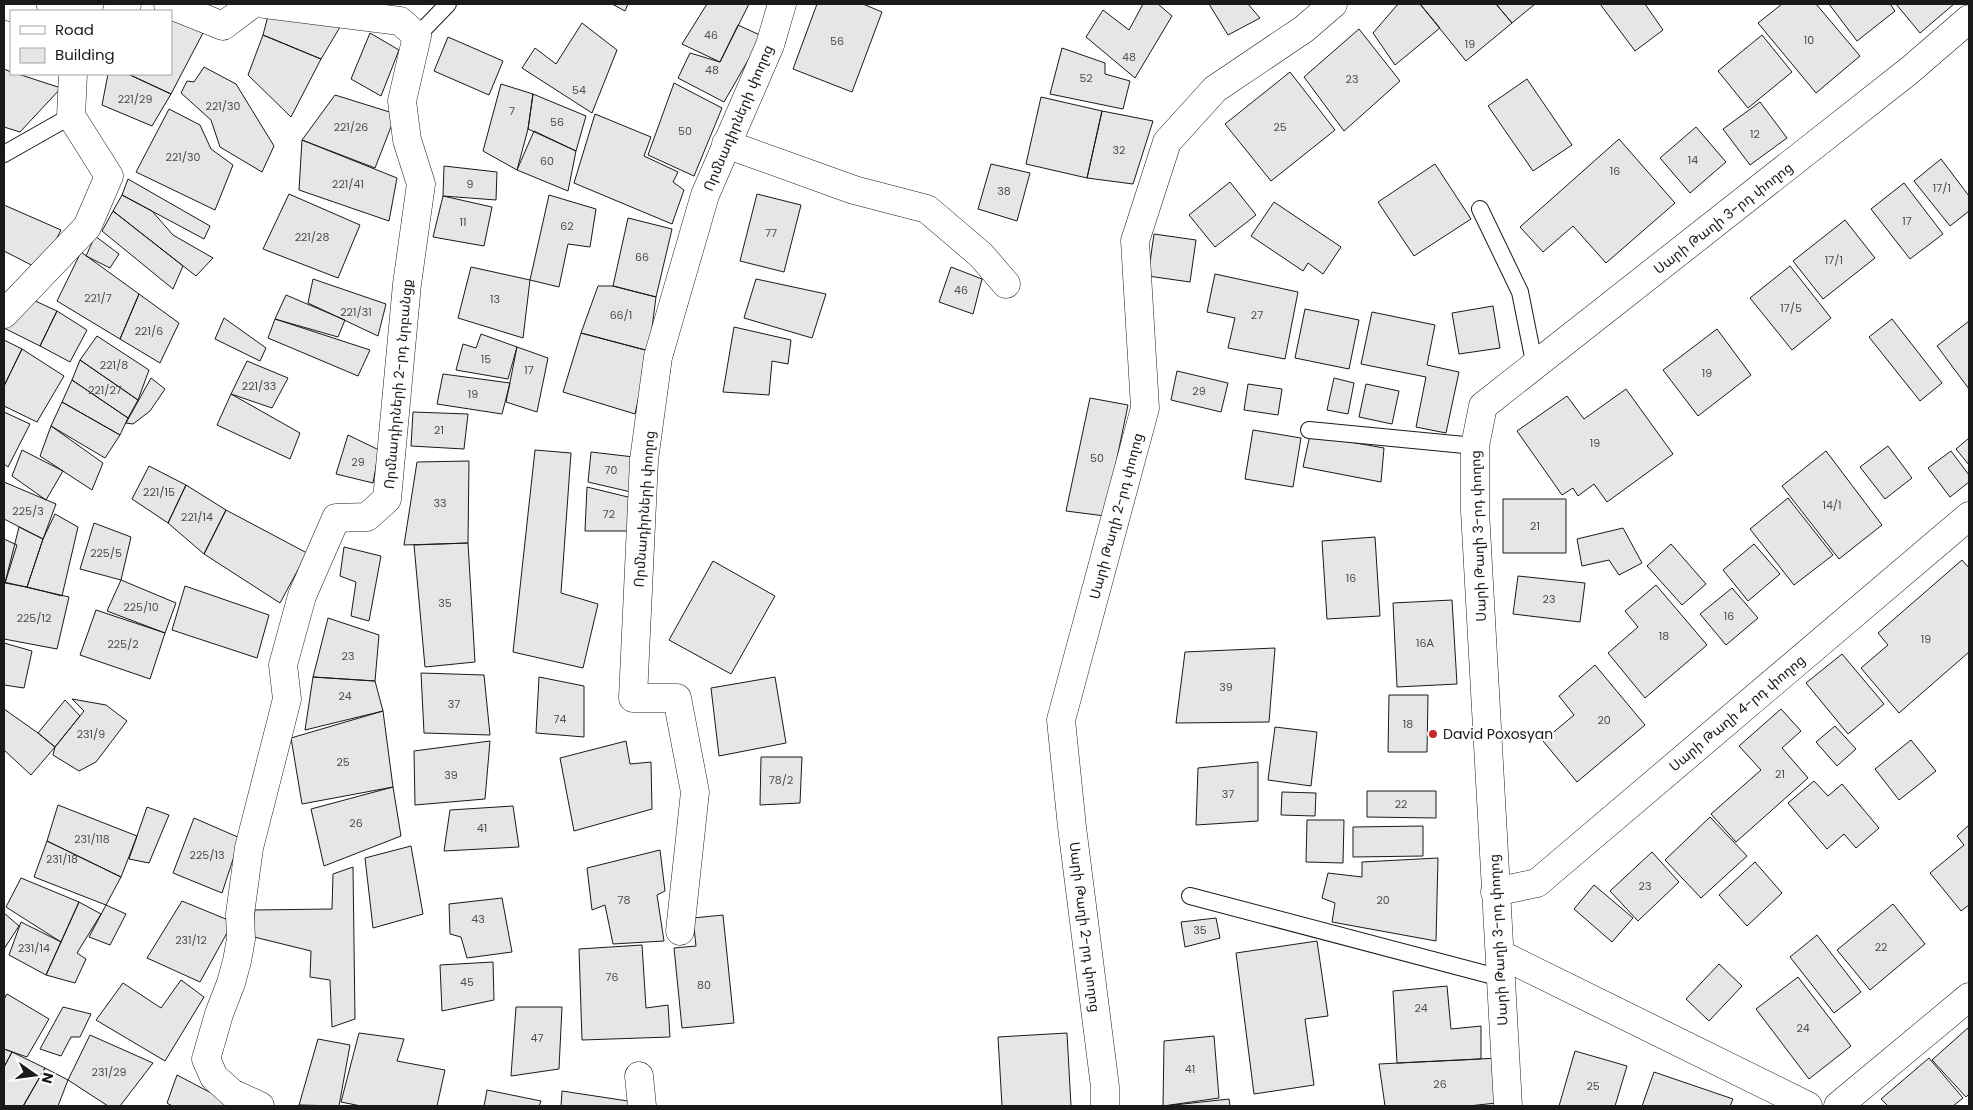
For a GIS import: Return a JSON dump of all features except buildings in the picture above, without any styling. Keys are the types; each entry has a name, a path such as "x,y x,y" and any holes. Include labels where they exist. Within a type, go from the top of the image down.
{"street":[{"path":"168,4 223,26 252,4"},
{"path":"265,4 409,20"},
{"name":"Որմնադիրների փողոց","path":"680,931 695,792 677,698 633,698 644,460 658,356 705,195 770,45 782,4"},
{"name":"Սարի Թաղի 2-րդ փողոց","path":"1104,1106 1105,1087 1072,827 1061,720 1145,408 1135,241 1167,142 1215,89 1304,29 1333,4"},
{"path":"4,5 21,10"},
{"name":"Սարի Թաղի 3-րդ փողոց","path":"1508,1106 1475,511 1475,446 1484,406 1910,70 1969,19"},
{"name":"Որմնադիրների 2-րդ նրբանցք","path":"260,1106 232,1094 214,1077 206,1059 237,961 241,939 240,914 249,848 287,699 283,665 302,596 336,518 367,517 387,500 407,284 421,184 407,140 402,101 409,20"},
{"path":"4,314 87,227 109,176 71,116 73,75"},
{"path":"726,144 854,190 927,209 981,255 1006,284"},
{"name":"Սարի Թաղի 4-րդ փողոց","path":"1496,892 1537,883 1969,516"},
{"path":"1500,966 1805,1106"},
{"path":"1838,1106 1969,997"},
{"path":"639,1076 642,1106"}],"lane":[{"path":"409,20 448,4"},
{"path":"4,154 71,116"},
{"path":"1480,209 1520,292 1535,366"},
{"path":"1309,430 1475,446"},
{"path":"1190,896 1500,966"}],"place":[{"name":"David Poxosyan","path":"1433,734"}]}
